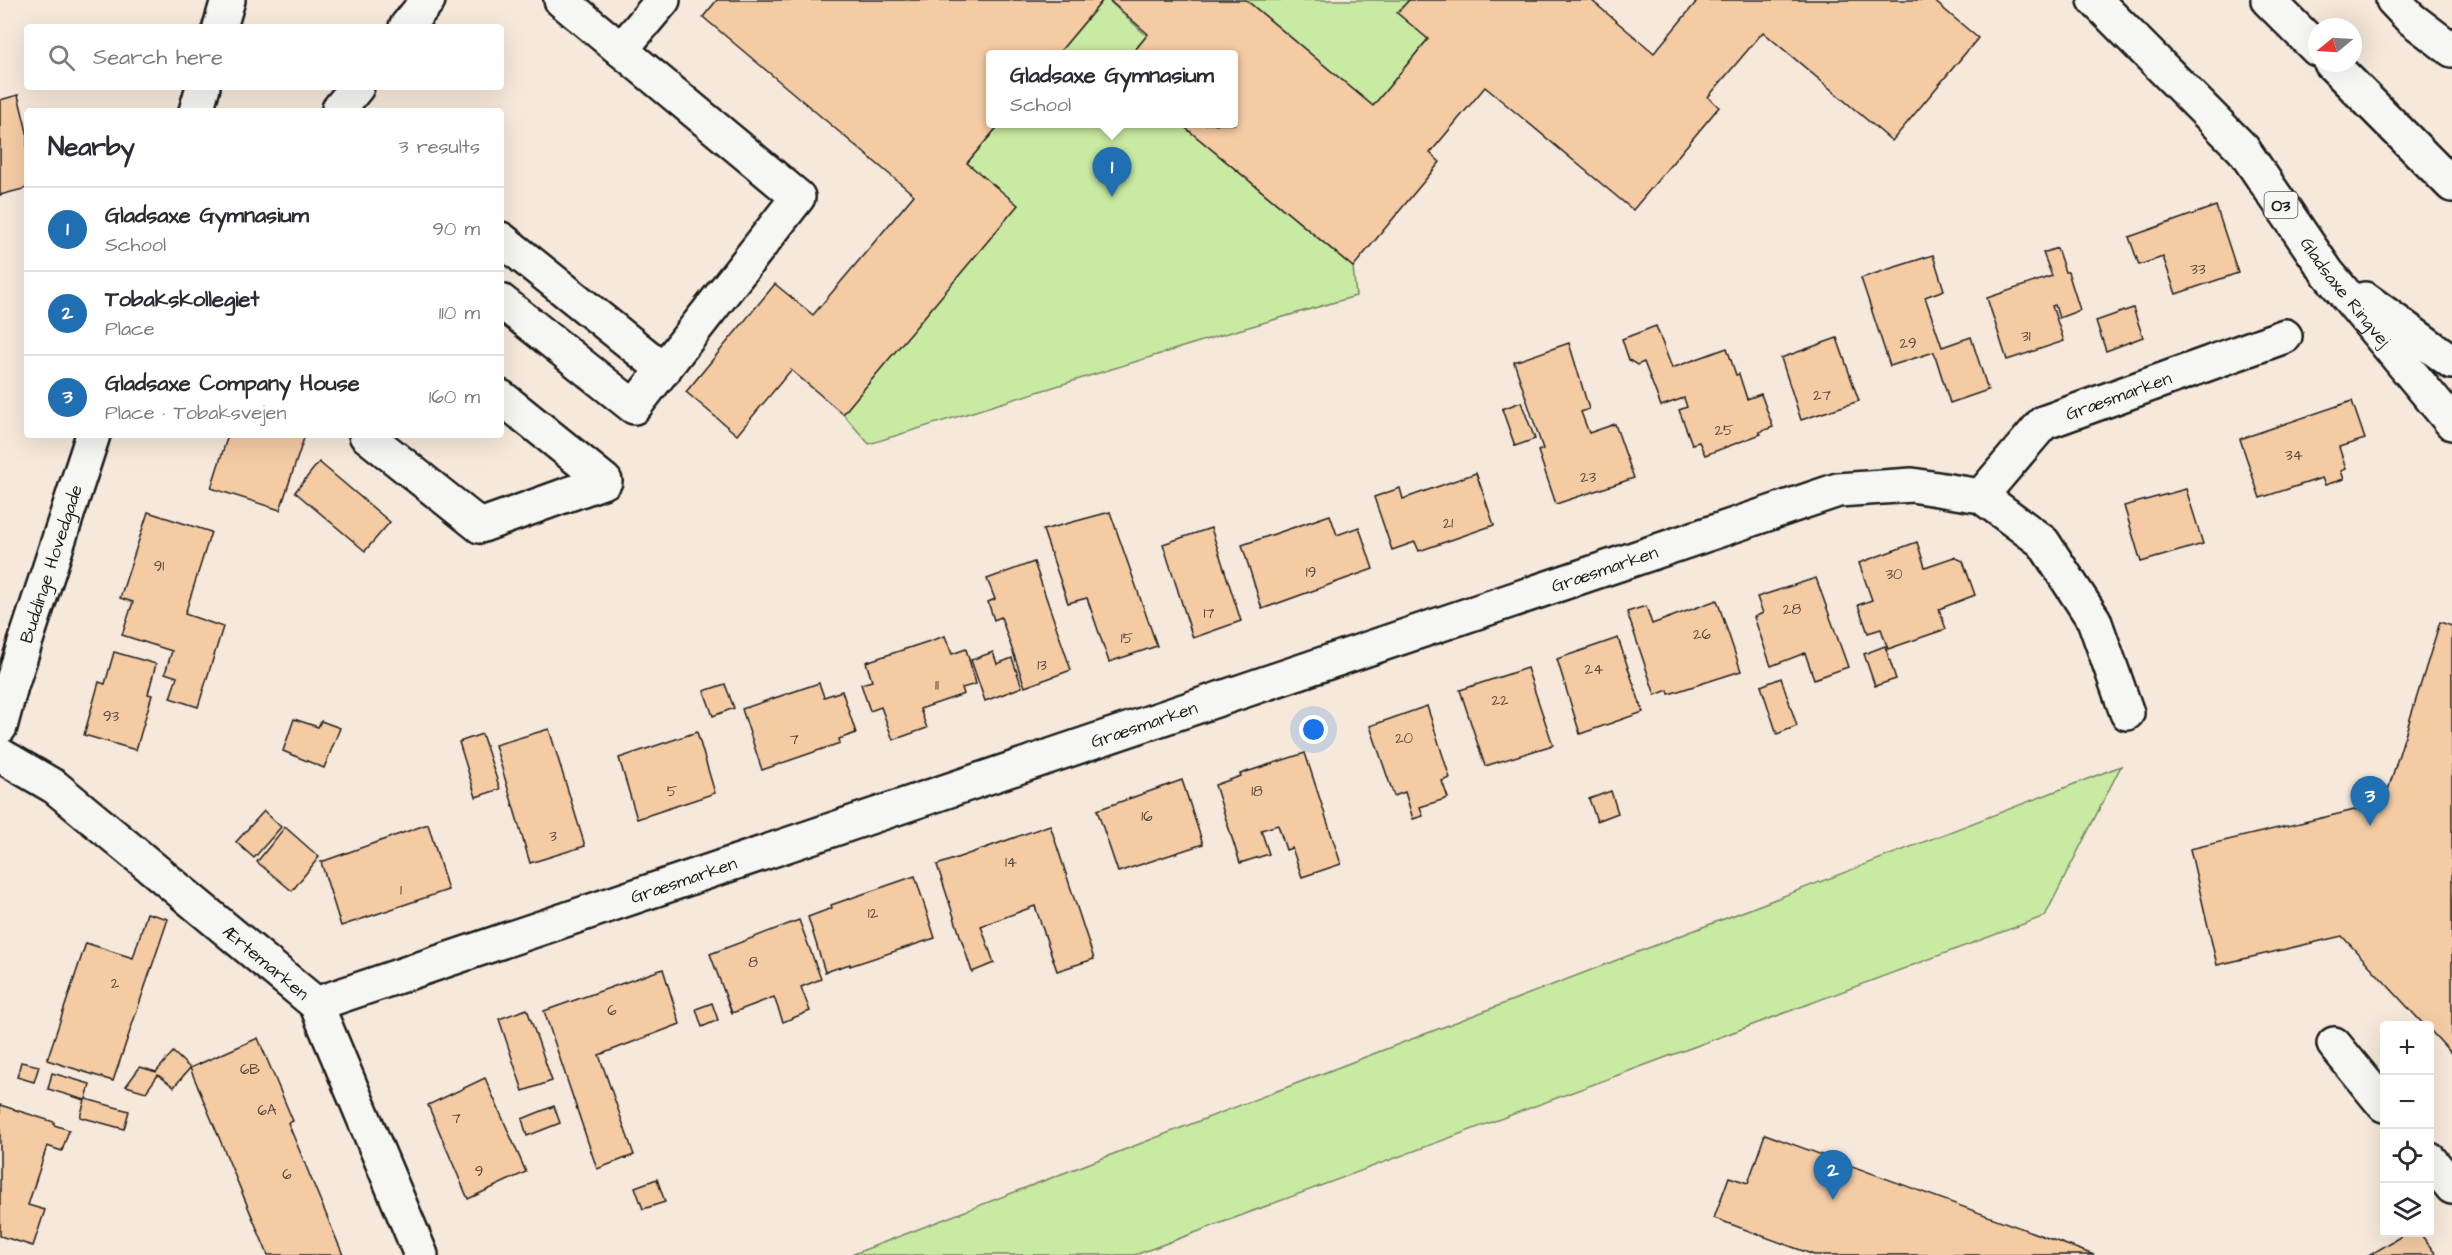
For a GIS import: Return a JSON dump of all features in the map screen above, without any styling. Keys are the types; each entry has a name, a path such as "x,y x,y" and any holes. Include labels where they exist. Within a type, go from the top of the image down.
{"street":[{"path":"221,24 228,0"},
{"path":"408,24 428,0"},
{"path":"504,303 634,407 798,197 561,0"},
{"path":"621,50 663,0"},
{"name":"Gladsaxe Ringvej","path":"2095,0 2243,149 2327,272 2452,423"},
{"path":"2268,0 2308,40"},
{"path":"2393,0 2410,18 2452,50"},
{"path":"2340,72 2452,185"},
{"path":"197,108 202,90"},
{"path":"340,108 355,90"},
{"path":"504,241 664,370"},
{"path":"2327,272 2452,362"},
{"name":"Græsmarken","path":"1980,496 2043,423 2285,336"},
{"path":"370,438 480,526 605,481 504,399"},
{"name":"Buddinge Hovedgade","path":"0,728 5,685 92,438"},
{"name":"Græsmarken","path":"316,1004 1838,490 1912,485 1980,496 2043,542 2094,620 2127,713"},
{"name":"Ærtemarken","path":"0,754 55,787 316,1004 421,1255"},
{"path":"2334,1044 2380,1100"},
{"path":"2434,1165 2452,1187"}],"green space":[{"path":"1103,0 1108,0 1147,36 1135,50 1061,50"},
{"path":"1246,0 1409,0 1398,13 1428,39 1373,106"},
{"path":"997,128 1186,128 1353,267 1356,296 1228,333 869,444 843,414 1017,205 967,163"},
{"path":"2121,766 2045,916 1135,1255 851,1255"}],"building":[{"path":"717,0 1103,0 1061,50 986,50 986,128 997,128 967,163 1018,205 843,414 791,370 737,435 686,392 775,284 813,315 914,195 703,17"},
{"path":"1109,0 1246,0 1373,106 1428,39 1397,13 1409,0 1591,0 1654,53 1698,0 1933,0 1978,38 1892,141 1763,32 1708,97 1719,107 1633,210 1485,87 1430,153 1440,162 1353,267 1186,128 1238,128 1238,50 1135,50 1148,34"},
{"path":"18,95 24,120 24,189 0,195 0,100"},
{"path":"2216,206 2238,273 2176,294 2163,257 2139,265 2129,237"},
{"path":"2057,248 2065,272 2068,272 2080,310 2059,318 2055,305 2052,306 2064,341 2007,360 1987,298 2052,276 2043,253"},
{"path":"1933,255 1944,290 1925,297 1942,347 1971,337 1988,390 1950,403 1934,352 1890,366 1861,278"},
{"path":"2133,308 2143,337 2106,351 2096,321"},
{"path":"1656,326 1672,368 1727,348 1747,399 1761,394 1773,427 1759,432 1761,434 1705,455 1699,442 1692,444 1679,410 1687,407 1684,398 1661,406 1644,362 1637,365 1629,360 1622,339"},
{"path":"1837,338 1859,401 1801,420 1781,358"},
{"path":"1569,343 1589,409 1581,412 1589,433 1615,424 1634,478 1556,504 1538,451 1543,449 1514,362"},
{"path":"2352,401 2365,439 2339,447 2346,469 2341,471 2344,479 2325,485 2322,478 2260,498 2240,439"},
{"path":"1521,402 1535,439 1515,446 1502,409"},
{"path":"227,438 304,438 280,510 211,488"},
{"path":"319,462 390,522 365,551 295,492"},
{"path":"1476,473 1494,525 1419,551 1415,542 1392,550 1374,497 1400,488 1403,499"},
{"path":"2186,489 2203,544 2141,562 2124,506"},
{"path":"148,512 211,532 185,614 223,627 198,707 170,698 177,677 165,673 172,651 122,635 133,602 120,598"},
{"path":"1110,512 1157,646 1109,662 1087,598 1068,603 1043,530"},
{"path":"1330,515 1337,535 1359,527 1373,569 1262,609 1242,545"},
{"path":"1211,528 1241,621 1193,638 1163,544"},
{"path":"1917,542 1925,567 1954,557 1963,561 1975,595 1939,609 1946,629 1888,649 1881,629 1868,633 1858,605 1872,600 1859,563"},
{"path":"1034,562 1071,670 1025,687 1001,617 994,620 988,602 995,599 987,579"},
{"path":"1816,578 1848,667 1814,679 1805,653 1771,666 1754,617 1763,613 1757,597"},
{"path":"1717,600 1741,671 1669,694 1668,690 1655,695 1627,612 1646,606 1652,624"},
{"path":"2440,622 2452,626 2452,1054 2434,1034 2434,1021 2420,1021 2342,936 2217,965 2190,849 2384,803"},
{"path":"945,636 952,654 966,649 976,684 962,688 964,694 920,709 927,728 893,740 881,707 870,711 861,684 872,681 866,662"},
{"path":"1618,638 1643,712 1580,734 1557,659"},
{"path":"1885,646 1896,679 1875,686 1864,654"},
{"path":"114,652 156,664 148,694 152,695 136,750 84,735 99,682 105,684"},
{"path":"993,652 997,664 1012,658 1022,687 985,701 971,660"},
{"path":"1527,668 1553,745 1485,766 1460,690"},
{"path":"1781,678 1797,726 1777,734 1761,686"},
{"path":"819,683 824,697 842,691 856,733 839,739 840,743 762,770 742,709"},
{"path":"725,684 734,708 713,716 704,691"},
{"path":"1427,706 1450,778 1442,781 1448,798 1420,807 1423,816 1413,819 1405,792 1394,796 1370,726"},
{"path":"294,719 318,727 321,721 340,728 324,768 283,751"},
{"path":"549,729 585,846 530,863 495,745"},
{"path":"697,732 715,793 637,819 619,758"},
{"path":"482,734 500,789 476,797 459,742"},
{"path":"1305,753 1341,864 1302,877 1292,848 1286,850 1278,825 1261,830 1269,854 1240,863 1215,785 1241,776 1240,774"},
{"path":"1182,780 1203,844 1118,872 1097,810"},
{"path":"1611,791 1618,813 1597,821 1589,799"},
{"path":"264,811 281,827 254,858 236,842"},
{"path":"428,824 448,890 341,926 321,862"},
{"path":"1050,825 1094,959 1057,971 1035,906 981,926 994,963 972,972 937,865"},
{"path":"285,827 319,857 292,891 257,862"},
{"path":"915,876 935,938 825,972 808,917 832,908 831,905"},
{"path":"147,913 168,919 113,1081 47,1060 86,943 133,958"},
{"path":"799,920 821,979 801,987 810,1011 783,1022 774,997 732,1013 710,954"},
{"path":"663,969 680,1024 599,1055 634,1155 597,1169 544,1011"},
{"path":"712,1003 718,1020 702,1027 696,1009"},
{"path":"527,1009 552,1081 523,1091 499,1019"},
{"path":"258,1038 293,1121 288,1123 343,1255 268,1255 190,1068"},
{"path":"173,1052 190,1068 174,1087 158,1075 146,1092 126,1086 140,1067 156,1072"},
{"path":"21,1062 39,1066 34,1082 17,1077"},
{"path":"52,1073 90,1084 86,1099 129,1111 124,1129 80,1117 85,1100 48,1089"},
{"path":"485,1078 526,1172 468,1199 428,1105"},
{"path":"0,1105 54,1122 54,1125 69,1130 62,1151 47,1146 28,1205 45,1210 33,1246 0,1236"},
{"path":"554,1106 560,1123 527,1136 522,1119"},
{"path":"1765,1134 2094,1255 1814,1255 1714,1218 1729,1177 1748,1183"},
{"path":"657,1179 665,1202 643,1209 635,1187"},
{"path":"2400,1237 2423,1237 2435,1253 2432,1255 2370,1255"}],"place":[{"name":"Gladsaxe Gymnasium","path":"1112,197"},
{"name":"Gladsaxe Company House","path":"2370,826"},
{"name":"Tobakskollegiet","path":"1833,1200"}]}
